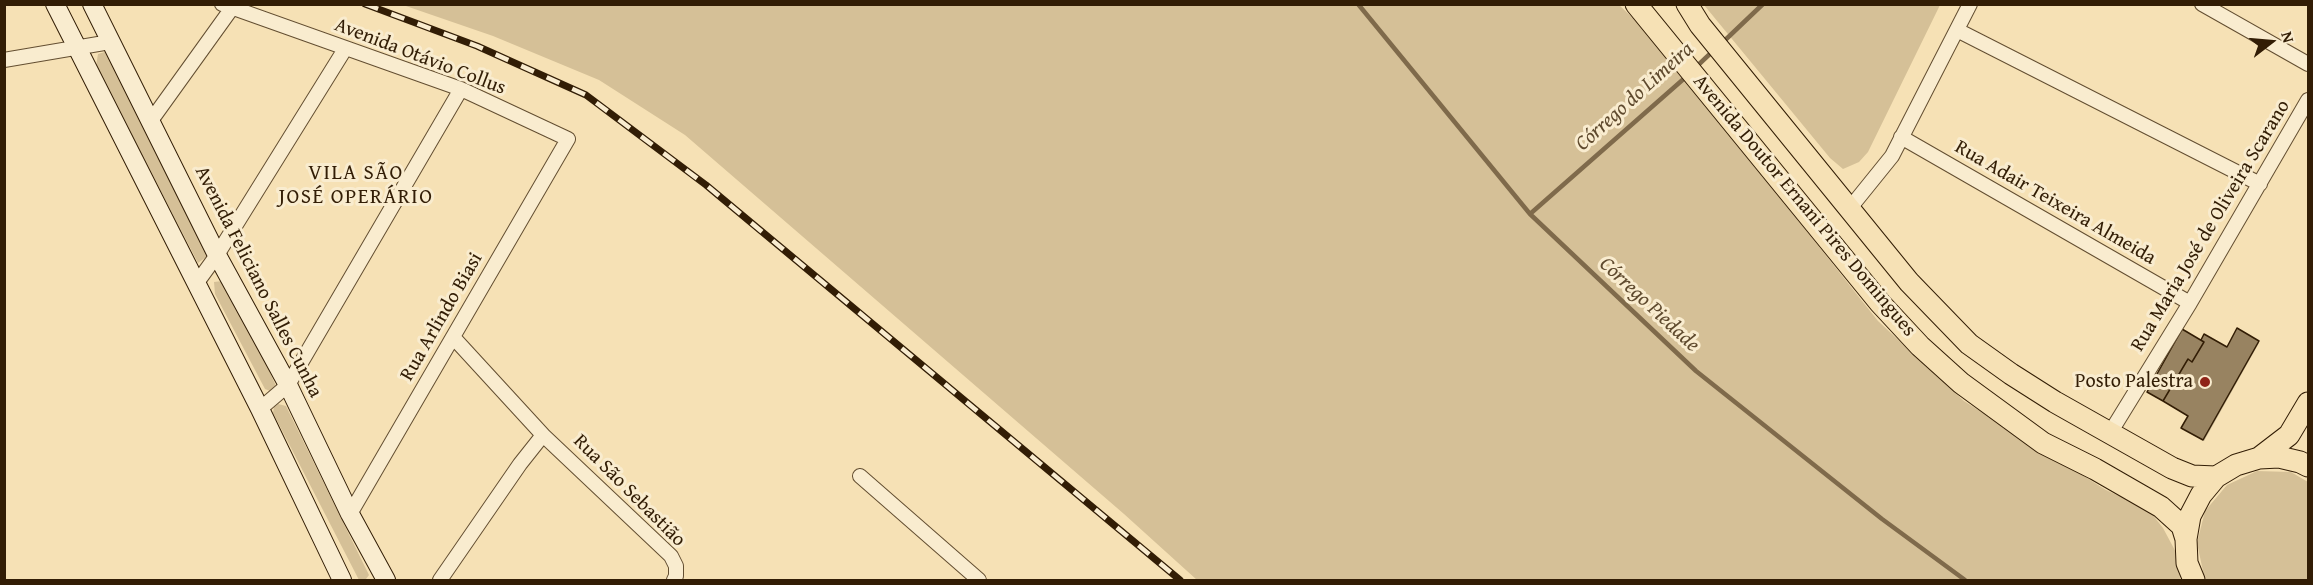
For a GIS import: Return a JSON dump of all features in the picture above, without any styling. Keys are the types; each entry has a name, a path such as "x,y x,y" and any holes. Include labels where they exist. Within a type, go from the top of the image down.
{"main road":[{"path":"55,4 260,409 342,580"},
{"name":"Avenida Feliciano Salles Cunha","path":"92,4 217,255 288,385 350,514 385,580"},
{"name":"Avenida Doutor Ernani Pires Domingues","path":"1636,4 1880,303 1920,346 1961,384 2043,442 2161,507 2182,526 2186,539"},
{"name":"Avenida Doutor Ernani Pires Domingues","path":"1687,4 1700,25 1909,282 1969,344 2011,374 2172,468 2192,476 2216,477"},
{"path":"2259,458 2289,435 2308,403"},
{"path":"2194,580 2187,563 2186,539 2190,516 2200,495 2216,477 2236,465 2259,458 2279,458 2308,466"}],"street":[{"path":"1850,208 1892,156 1970,4"},
{"path":"2202,4 2308,64"},
{"path":"150,122 227,6"},
{"name":"Avenida Otávio Collus","path":"227,6 461,88 568,139"},
{"path":"1957,30 2260,184"},
{"path":"4,60 110,42"},
{"path":"196,284 217,255 345,49"},
{"path":"260,409 288,385 461,88"},
{"name":"Rua Maria José de Oliveira Scarano","path":"2110,433 2190,303 2308,100"},
{"name":"Rua Adair Teixeira Almeida","path":"1901,137 2190,303"},
{"name":"Rua Arlindo Biasi","path":"350,514 568,139"},
{"name":"Rua São Sebastião","path":"453,337 543,435 671,556 676,566 674,580"},
{"path":"440,580 520,464 543,435"},
{"path":"860,476 969,578"}],"shaded area":[{"path":"403,5 1619,5 1651,35 1878,321 1964,401 2106,490 2148,509 2163,528 2179,558 2180,580 1197,580 1124,514 685,135 599,80 493,36"},
{"path":"1704,5 1940,5 1868,152 1859,162 1843,169 1830,158"},
{"path":"108,51 210,254 198,263 96,66 98,54"},
{"path":"222,281 276,386 270,391 265,389 215,294 214,282"},
{"path":"278,404 286,406 369,575 366,579 359,580 273,413 274,407"},
{"path":"2257,471 2291,472 2308,482 2308,580 2207,580 2204,576 2197,543 2205,511 2227,485"}],"building":[{"name":"Posto Palestra","path":"2237,328 2259,341 2203,440 2181,428 2188,416 2163,401 2188,359 2192,362 2204,342 2201,340 2204,334 2227,347"},
{"path":"2182,329 2204,342 2192,362 2188,359 2163,401 2147,392"}],"waterway":[{"name":"Córrego Piedade","path":"1358,4 1530,214 1696,371 1882,519 1965,580"},
{"name":"Córrego do Limeira","path":"1721,44 1763,4"},
{"name":"Córrego do Limeira","path":"1695,68 1713,51"},
{"name":"Córrego do Limeira","path":"1530,214 1687,76"}],"railway":[{"path":"365,4 477,46 586,95 706,185 1180,580"}],"place":[{"name":"Posto Palestra","path":"2205,382"}],"district":[{"name":"VILA SÃO JOSÉ OPERÁRIO","path":"356,186"}]}
